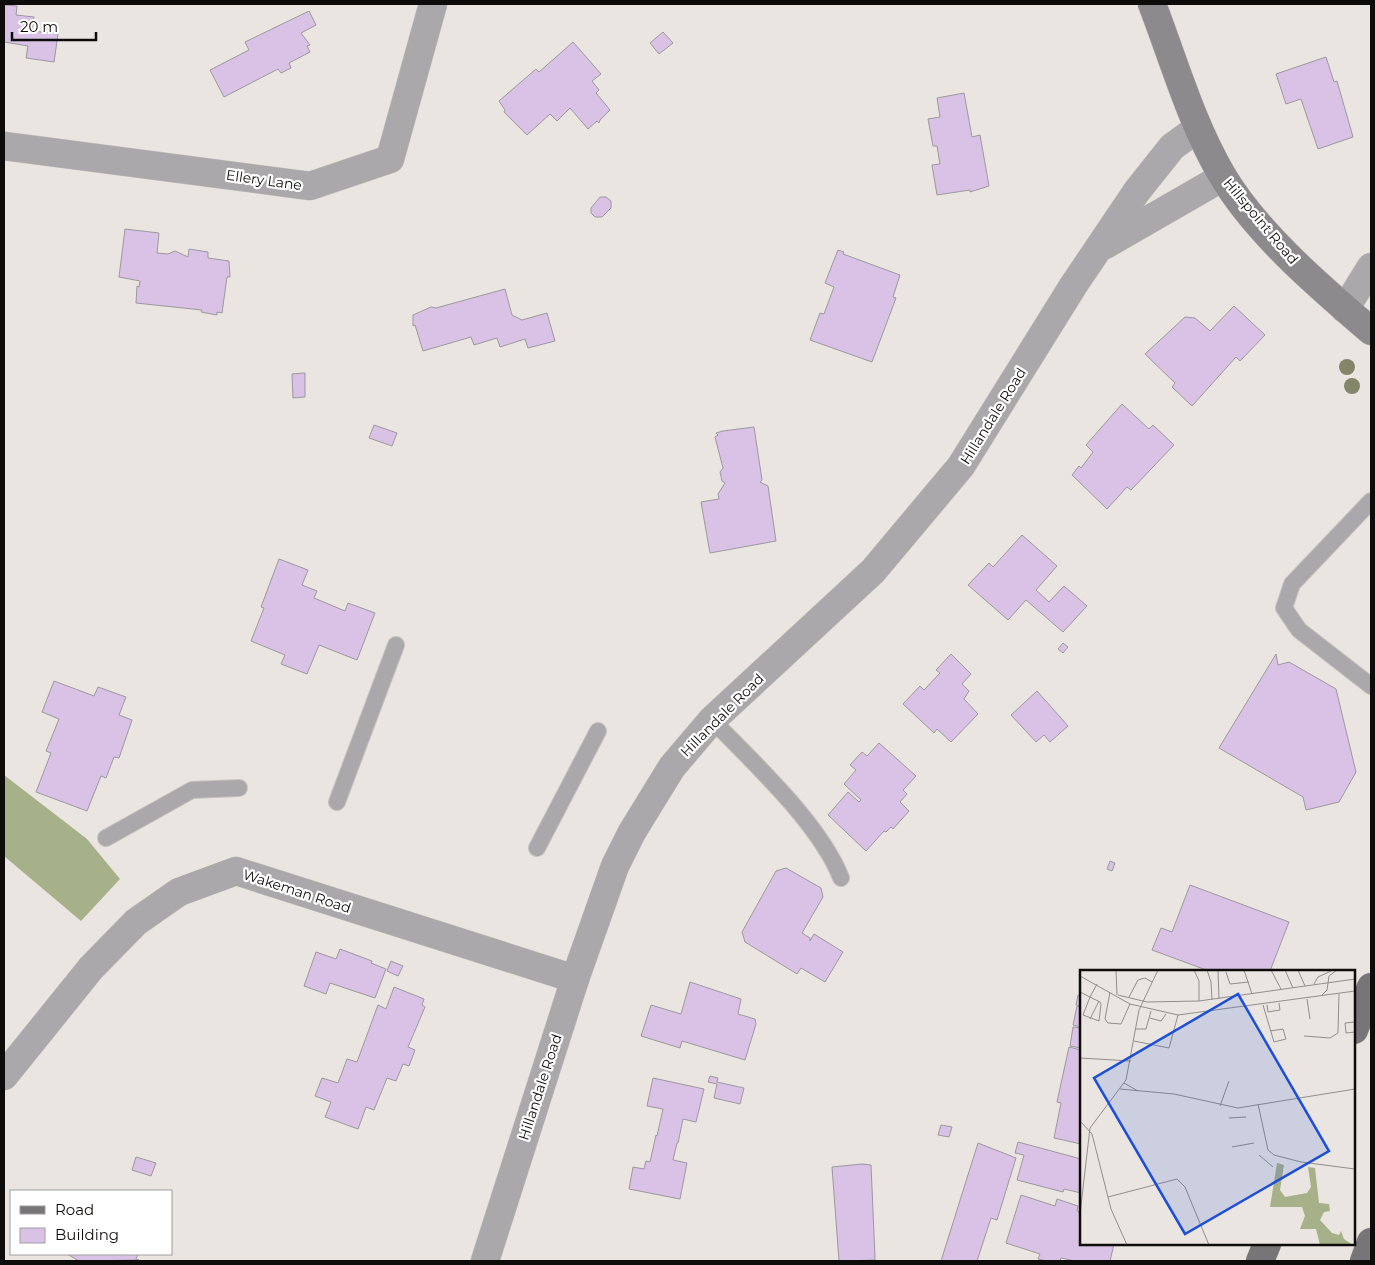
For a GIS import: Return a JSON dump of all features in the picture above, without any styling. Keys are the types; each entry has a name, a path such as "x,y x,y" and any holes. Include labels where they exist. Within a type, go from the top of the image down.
{"main road":[{"path":"1355,1027 1371,987"},
{"path":"1364,1261 1371,1242"},
{"path":"1260,1261 1267,1245"}],"street":[{"name":"Ellery Lane","path":"4,146 310,186 390,159 433,4"},
{"name":"Hillspoint Road","path":"1152,4 1198,128 1223,177 1277,243 1345,309 1371,331"},
{"name":"Hillandale Road","path":"485,1261 574,979 615,866 632,832 672,767 712,720 873,571 961,466 1099,248 1162,158 1198,128"},
{"name":"Hillandale Road","path":"1099,248 1223,177"},
{"path":"1345,309 1371,268"},
{"name":"Wakeman Road","path":"4,1076 91,968 136,922 179,892 236,871 574,979"}],"lane":[{"path":"1371,501 1292,584 1284,608 1299,630 1371,686"},
{"path":"338,802 396,645"},
{"path":"712,720 791,803 836,864 841,878"},
{"path":"536,848 598,731"},
{"path":"106,838 192,790 239,788"}],"green space":[{"path":"4,775 87,839 120,879 81,921 4,856"}],"building":[{"path":"4,5 17,6 16,15 34,17 32,31 58,34 54,62 26,58 28,46 4,42"},
{"path":"309,11 316,25 301,33 310,45 307,46 310,52 289,63 291,68 281,73 278,69 224,97 210,70 249,50 245,42"},
{"path":"663,32 673,43 659,54 650,43"},
{"path":"573,42 601,74 592,81 599,90 596,93 610,110 599,123 597,121 588,129 570,108 557,121 550,114 527,135 504,112 505,110 499,101 536,69 539,72"},
{"path":"1326,57 1334,82 1337,81 1353,137 1318,149 1301,99 1286,104 1276,74"},
{"path":"964,93 972,137 980,135 989,186 970,192 970,190 937,195 932,165 940,164 937,146 933,146 928,119 940,117 937,98"},
{"path":"600,197 606,197 611,201 611,208 602,217 595,217 591,213 591,208"},
{"path":"125,229 159,233 157,253 168,254 175,251 188,257 189,249 208,252 208,258 229,261 230,277 227,277 222,313 217,312 217,315 201,312 202,310 136,303 137,286 139,287 140,281 119,277"},
{"path":"838,250 844,252 843,254 900,275 893,297 896,298 872,362 810,340 820,313 824,314 834,287 825,283"},
{"path":"505,289 512,315 522,320 547,313 555,341 528,348 525,339 500,347 497,338 474,345 471,337 423,351 415,325 413,326 413,315 431,307 436,308"},
{"path":"1234,306 1265,335 1240,361 1236,357 1192,406 1172,387 1175,383 1145,354 1185,317 1195,318 1210,331"},
{"path":"305,373 305,397 293,398 292,374"},
{"path":"1122,404 1149,429 1153,425 1174,445 1131,490 1127,487 1107,509 1072,475 1079,466 1081,468 1093,452 1086,445"},
{"path":"374,425 397,433 392,446 369,438"},
{"path":"754,427 762,480 760,482 768,486 776,541 710,553 701,502 719,499 718,494 725,483 722,481 720,472 723,468 715,437 718,435 716,433"},
{"path":"1022,535 1057,566 1036,590 1049,602 1064,586 1087,606 1063,632 1026,600 1008,620 968,585 989,563 993,567"},
{"path":"279,559 308,570 302,585 317,591 314,598 345,611 348,603 375,613 357,660 319,645 307,674 281,664 285,655 251,641 264,608 261,607"},
{"path":"1063,643 1068,647 1063,653 1058,649"},
{"path":"951,654 971,674 962,684 969,691 964,699 978,714 951,742 937,729 934,733 903,704 920,686 924,690 940,673 936,670"},
{"path":"1276,654 1278,665 1289,662 1336,689 1356,772 1339,802 1306,810 1303,797 1219,748"},
{"path":"54,681 94,696 98,687 126,697 119,715 132,720 119,758 114,757 106,778 101,776 87,811 36,792 51,753 46,751 59,719 42,712"},
{"path":"1037,691 1068,726 1050,742 1044,735 1036,742 1011,715"},
{"path":"879,743 916,776 903,790 907,794 900,802 909,811 893,829 891,827 886,832 884,831 866,851 828,815 848,792 859,802 861,800 844,784 856,770 850,765 862,752 867,756"},
{"path":"1110,861 1115,863 1112,871 1107,869"},
{"path":"786,868 821,888 823,897 802,933 810,938 810,941 814,934 843,952 825,982 801,968 797,974 745,942 742,932 776,871"},
{"path":"1190,885 1289,922 1270,970 1206,970 1152,950 1161,928 1172,932"},
{"path":"340,949 372,961 371,963 386,969 375,998 330,983 326,994 304,986 316,952 336,959"},
{"path":"391,961 403,966 398,976 387,971"},
{"path":"690,982 741,999 738,1014 755,1019 756,1024 745,1060 682,1041 680,1048 641,1036 651,1005 681,1014"},
{"path":"394,987 424,999 422,1005 425,1007 408,1047 415,1050 409,1066 403,1064 396,1081 387,1078 374,1110 366,1107 358,1129 325,1117 331,1102 315,1096 322,1078 338,1083 347,1059 357,1062 378,1005 386,1009"},
{"path":"1078,995 1080,996 1080,1006 1076,1005"},
{"path":"1077,1006 1080,1007 1080,1027 1073,1025"},
{"path":"1073,1027 1080,1028 1080,1048 1070,1046"},
{"path":"1069,1047 1080,1050 1080,1144 1054,1138 1061,1103 1057,1102"},
{"path":"710,1076 718,1078 717,1082 744,1088 740,1104 714,1098 717,1084 708,1082"},
{"path":"653,1078 704,1089 696,1122 683,1119 673,1160 687,1163 680,1199 629,1189 633,1167 644,1169 646,1161 650,1162 663,1109 647,1106"},
{"path":"941,1125 952,1127 949,1137 938,1135"},
{"path":"1018,1142 1080,1159 1080,1193 1064,1189 1063,1192 1017,1180 1024,1155 1015,1153"},
{"path":"978,1143 1016,1158 997,1220 991,1218 977,1261 941,1261"},
{"path":"136,1157 156,1163 151,1176 132,1170"},
{"path":"871,1165 875,1260 839,1261 832,1167"},
{"path":"1021,1195 1055,1206 1057,1199 1078,1206 1077,1211 1080,1212 1080,1245 1114,1245 1110,1261 1075,1261 1061,1258 1060,1261 1047,1261 1038,1259 1040,1254 1006,1243"},
{"path":"69,1255 138,1255 136,1259 139,1260 79,1261"}]}
